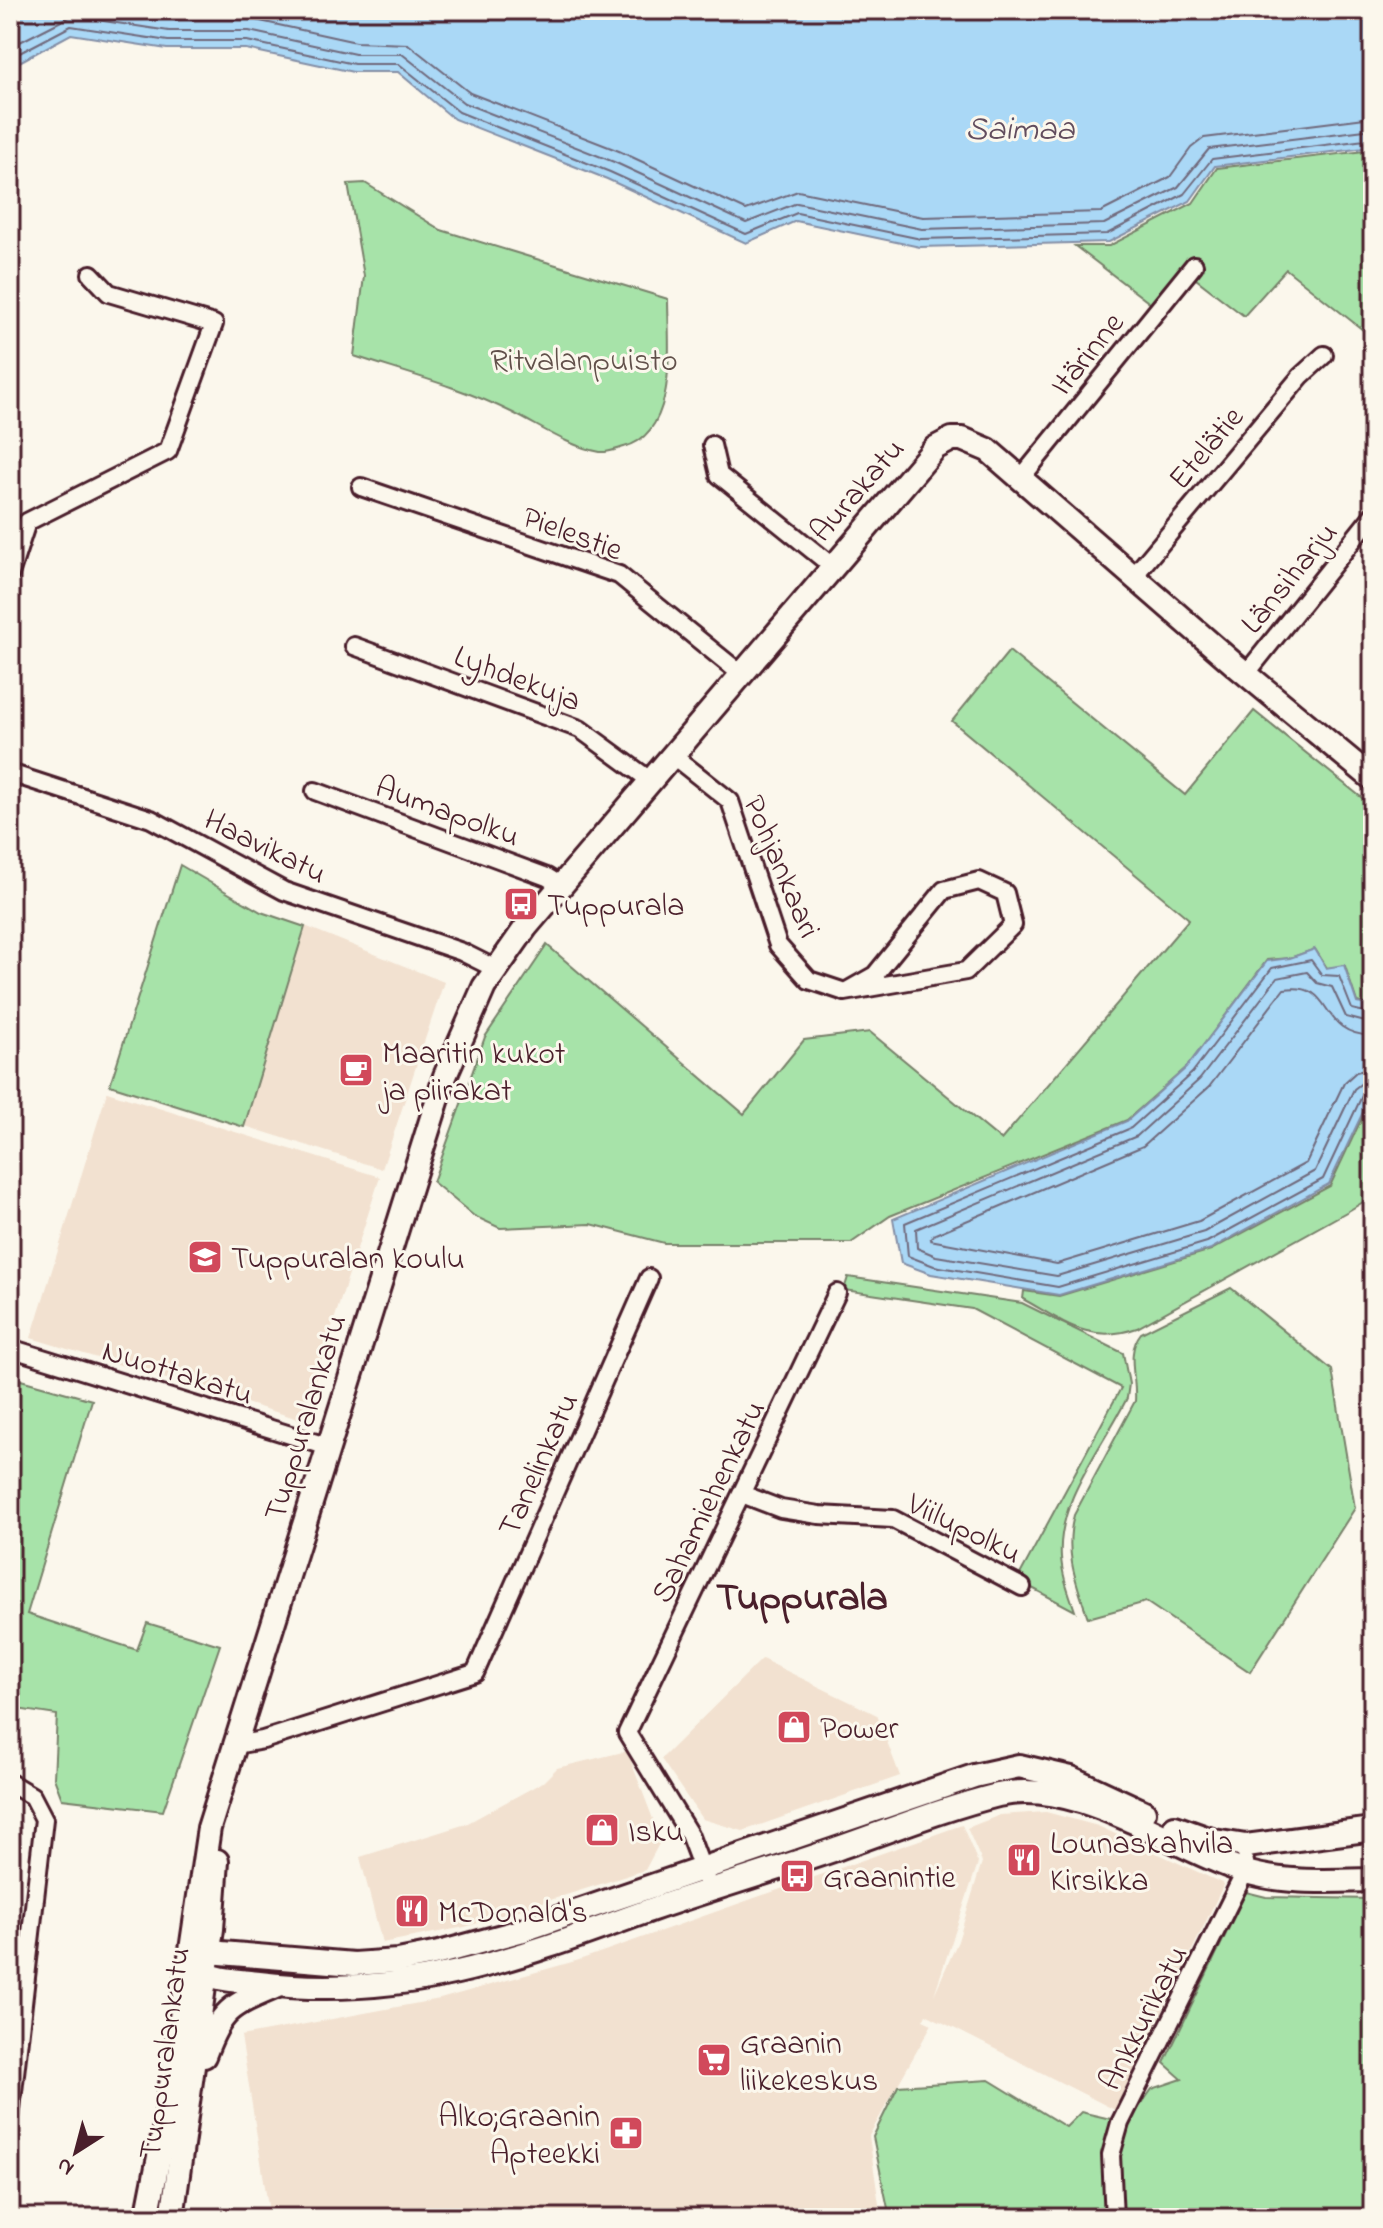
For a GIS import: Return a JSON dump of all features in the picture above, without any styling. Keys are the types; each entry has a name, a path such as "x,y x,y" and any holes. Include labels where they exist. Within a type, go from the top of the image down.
{"street":[{"name":"Itärinne","path":"1022,477 1194,265"},
{"path":"10,574 27,522 168,451 214,324 109,293 91,274"},
{"name":"Etelätie","path":"1133,577 1301,376 1324,355"},
{"name":"Aurakatu","path":"496,969 560,885 832,566 943,442 962,439 974,442 1022,477 1133,577 1373,779"},
{"path":"712,445 719,475 832,566"},
{"name":"Pielestie","path":"361,487 619,575 741,674"},
{"name":"Länsiharju","path":"1246,674 1373,515"},
{"name":"Lyhdekuja","path":"354,646 580,729 651,781"},
{"name":"Pohjankaari","path":"672,755 730,801 778,945 809,980 845,992 966,971 1013,925 1005,893 979,881 944,890 875,975 845,992"},
{"name":"Haavikatu","path":"10,773 151,819 284,891 462,952 496,969"},
{"name":"Aumapolku","path":"315,791 547,877 560,885"},
{"name":"Tuppuralankatu","path":"172,2218 189,2099 202,1963 234,1749 445,1076 466,1021 496,969"},
{"name":"Tanelinkatu","path":"234,1749 475,1673 649,1278"},
{"name":"Sahamiehenkatu","path":"706,1880 689,1834 627,1733 837,1293"},
{"name":"Nuottakatu","path":"10,1348 329,1447"},
{"name":"Viilupolku","path":"742,1494 794,1511 893,1519 1022,1587"},
{"path":"202,1963 279,1986 354,1988 438,1979 525,1955 706,1880 974,1776 1019,1766 1071,1778 1183,1831 1246,1846 1373,1829"},
{"path":"10,1783 32,1796 44,1819 10,2118"},
{"path":"202,1963 398,1961 706,1880 1002,1794 1054,1795 1084,1803 1244,1872 1325,1881 1373,1880"},
{"name":"Ankkurikatu","path":"1114,2218 1111,2155 1120,2123 1244,1872 1246,1846"},
{"name":"Tuppuralankatu","path":"147,2218 202,1963"},
{"path":"189,2099 222,2015 243,1999 279,1986"}],"shaded area":[{"path":"305,926 444,982 382,1169 245,1126"},
{"name":"Tuppuralan koulu","path":"107,1092 380,1177 302,1420 31,1338"},
{"path":"762,1659 877,1715 900,1776 743,1831 702,1819 661,1759"},
{"path":"627,1751 661,1840 645,1870 465,1927 382,1943 360,1857 466,1824 543,1782 557,1768"},
{"path":"1046,1812 1098,1826 1224,1884 1115,2110 926,2014 923,2020 932,2024 869,2136 881,2218 270,2218 241,2036 440,1999 579,1960 962,1825 978,1863 934,1995 958,1941 982,1862 967,1828 1000,1815"}],"green space":[{"path":"1373,150 1373,338 1286,269 1244,316 1192,276 1164,314 1075,246 1109,246 1193,203 1217,168"},
{"name":"Ritvalanpuisto","path":"365,183 441,230 668,299 667,384 654,424 642,438 609,451 588,449 473,395 354,356 364,276 348,184"},
{"path":"1009,651 1185,795 1254,711 1367,802 1373,810 1373,1006 1357,1002 1345,966 1327,968 1315,949 1290,958 1267,960 1187,1067 1127,1120 890,1216 851,1243 664,1243 591,1224 500,1228 474,1216 433,1182 485,1037 547,945 744,1114 804,1040 870,1032 1001,1140 1189,919 952,721"},
{"path":"180,865 261,912 305,927 244,1127 110,1085"},
{"path":"1373,1094 1373,1196 1350,1210 1137,1328 1120,1333 1105,1334 1077,1328 1023,1299 1024,1291 1059,1296 1211,1250 1330,1186"},
{"path":"848,1277 1022,1303 1123,1353 1129,1384 1127,1398 1074,1495 1062,1536 1063,1570 1075,1611 1017,1580 1121,1388 972,1309 844,1290"},
{"path":"1231,1288 1332,1370 1355,1508 1250,1672 1146,1602 1088,1618 1076,1580 1070,1542 1074,1515 1135,1401 1133,1357 1141,1333"},
{"path":"10,1377 92,1400 27,1614 137,1650 147,1623 220,1645 163,1811 62,1799 54,1778 57,1715 10,1708"},
{"path":"1246,1892 1266,1897 1373,1899 1373,2218 890,2218 873,2137 898,2086 989,2080 1066,2127 1081,2112 1128,2123 1152,2089 1182,2079 1164,2063"}],"water":[{"name":"Saimaa","path":"10,10 1373,10 1373,147 1215,166 1190,201 1109,242 920,247 796,221 746,243 607,179 454,119 398,72 353,72 246,49 167,49 71,34 10,67"},
{"path":"1315,949 1326,968 1344,965 1357,1003 1373,1006 1373,1091 1329,1184 1211,1249 1059,1295 931,1274 901,1263 893,1219 1127,1121 1186,1068 1267,961 1290,958"}],"place":[{"name":"Tuppurala","path":"521,904"},
{"name":"Maaritin kukot ja piirakat","path":"356,1070"},
{"name":"Tuppuralan koulu","path":"205,1257"},
{"name":"Power","path":"794,1727"},
{"name":"Isku","path":"602,1830"},
{"name":"Lounaskahvila Kirsikka","path":"1024,1860"},
{"name":"Graanintie","path":"797,1876"},
{"name":"McDonald's","path":"412,1911"},
{"name":"Graanin liikekeskus","path":"714,2060"},
{"name":"Alko;Graanin Apteekki","path":"626,2133"}],"district":[{"name":"Tuppurala","path":"802,1595"}]}
